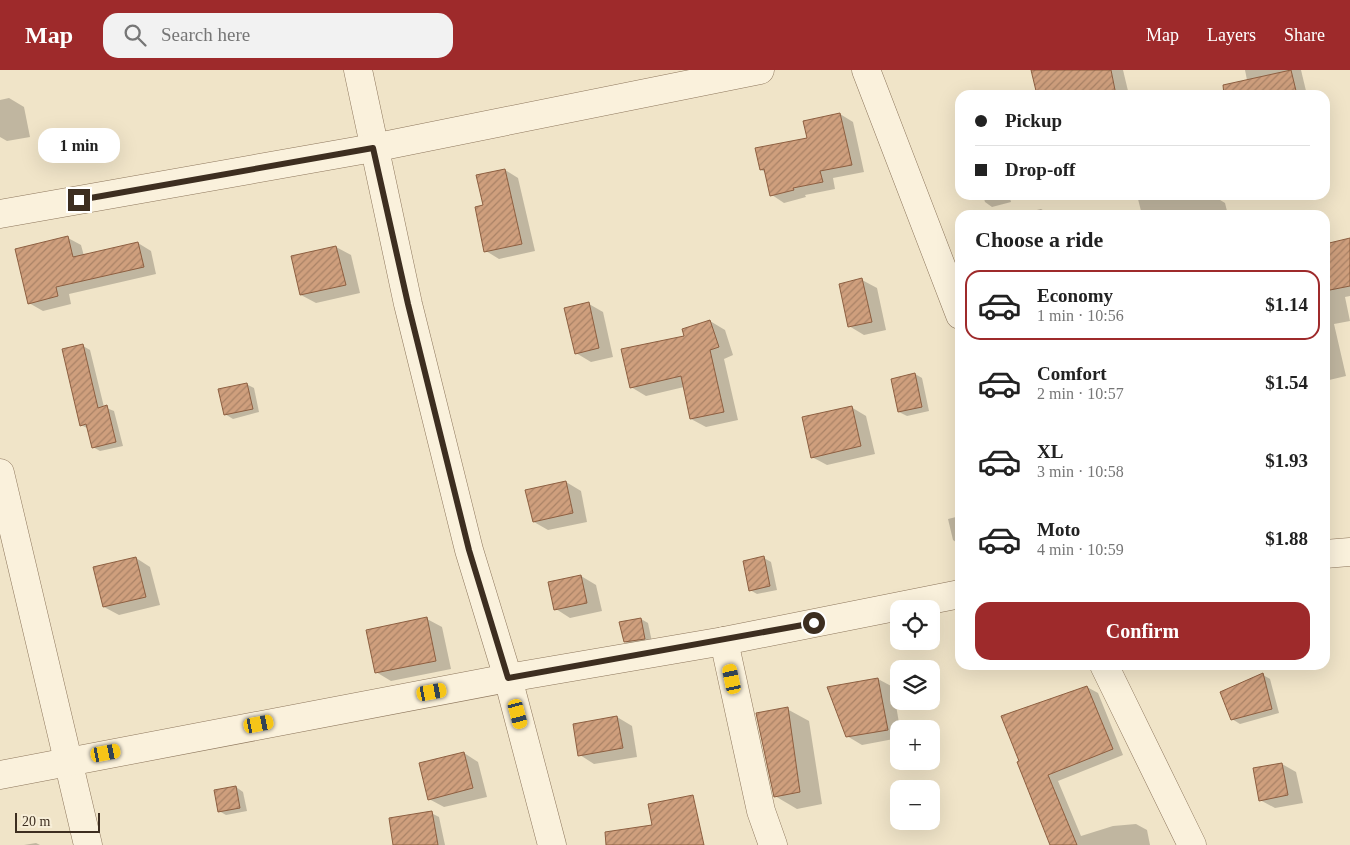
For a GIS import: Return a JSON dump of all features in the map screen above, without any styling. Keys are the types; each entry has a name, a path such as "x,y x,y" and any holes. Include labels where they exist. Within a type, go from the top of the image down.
{"street":[{"path":"358,70 373,148 408,304 469,550 508,678 552,845"},
{"path":"0,214 373,148 760,70"},
{"path":"866,70 955,302"},
{"path":"0,473 88,845"},
{"path":"1330,554 1350,552"},
{"path":"0,775 68,760 508,678 724,641 955,595"},
{"path":"724,641 761,810 773,845"},
{"path":"1106,670 1192,845"}],"building":[{"path":"1031,70 1111,70 1115,90 1036,90"},
{"path":"1291,70 1296,90 1224,90 1223,85"},
{"path":"840,113 852,165 820,171 823,182 793,188 794,190 770,196 764,169 760,170 755,148 807,138 803,121"},
{"path":"505,169 522,244 484,252 475,207 483,205 476,175"},
{"path":"68,236 73,257 138,242 144,267 56,287 58,296 28,304 15,249"},
{"path":"1350,238 1350,286 1330,290 1330,243"},
{"path":"336,246 346,285 300,295 291,256"},
{"path":"862,278 872,322 848,327 839,284"},
{"path":"589,302 599,348 575,354 564,308"},
{"path":"710,320 719,347 710,350 724,412 690,419 681,376 630,388 621,349 684,336 682,329"},
{"path":"83,344 98,408 107,405 116,442 92,448 86,424 80,426 62,349"},
{"path":"915,373 922,407 898,412 891,379"},
{"path":"247,383 253,409 224,415 218,389"},
{"path":"852,406 861,446 811,458 802,417"},
{"path":"566,481 573,513 533,522 525,490"},
{"path":"764,556 770,586 749,591 743,561"},
{"path":"136,557 146,597 103,607 93,567"},
{"path":"581,575 587,603 554,610 548,582"},
{"path":"427,617 436,661 375,673 366,630"},
{"path":"641,618 645,639 624,642 619,622"},
{"path":"1263,673 1272,709 1231,720 1220,692"},
{"path":"878,678 888,730 846,737 827,687"},
{"path":"1087,686 1113,749 1048,775 1077,845 1050,845 1001,716"},
{"path":"788,707 800,792 774,797 756,713"},
{"path":"617,716 623,748 578,756 573,724"},
{"path":"464,752 473,788 428,800 419,763"},
{"path":"1282,763 1288,795 1259,801 1253,768"},
{"path":"236,786 240,808 218,812 214,790"},
{"path":"693,795 704,845 606,845 605,832 652,825 648,804"},
{"path":"432,811 438,845 393,845 389,818"}],"route":[{"path":"79,200 373,148 408,304 469,550 508,678 724,641 814,623"}]}
